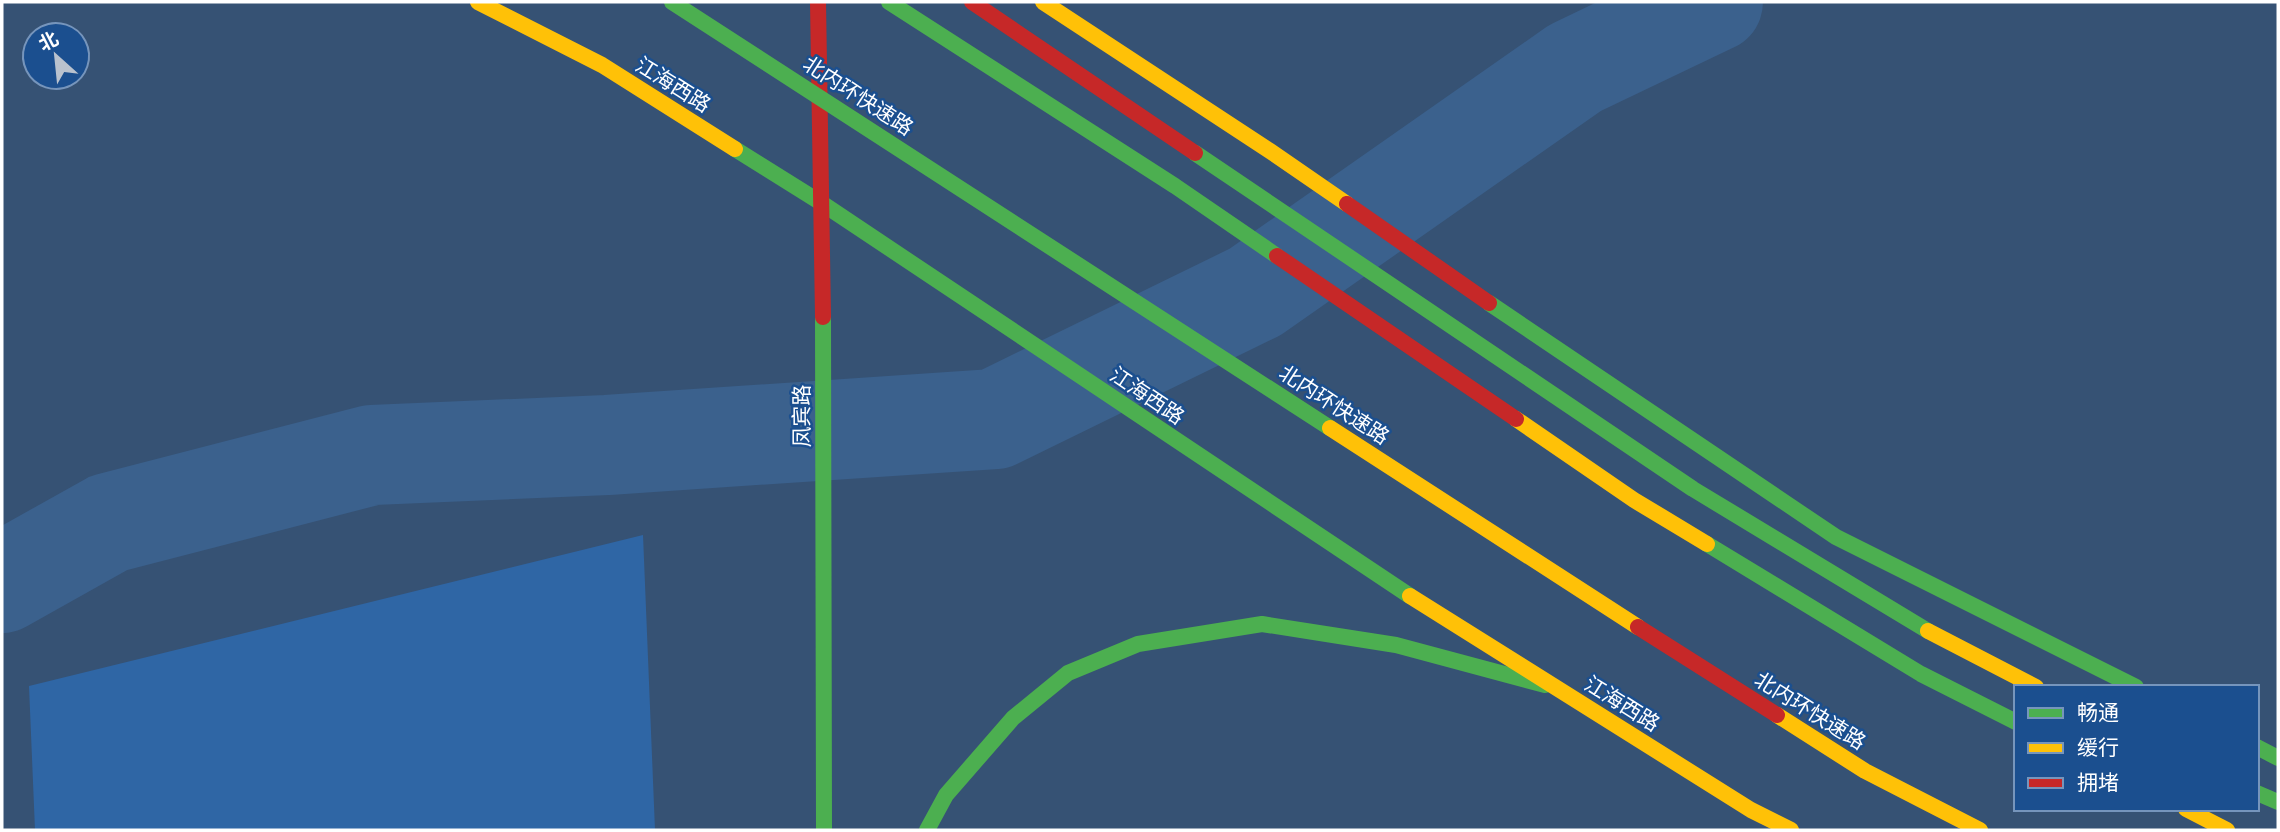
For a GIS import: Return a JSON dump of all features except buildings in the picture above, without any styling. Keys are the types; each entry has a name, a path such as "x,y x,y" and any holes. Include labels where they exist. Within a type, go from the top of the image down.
{"main road":[{"name":"江海西路","path":"478,2 602,65 823,204 1374,573 1751,810 1791,830"},
{"name":"北内环快速路","path":"672,2 1865,771 1980,830"},
{"name":"凤宾路","path":"818,2 823,204 824,830"},
{"path":"889,2 1175,186 1634,500 1921,674 2014,721"},
{"path":"972,2 1693,489 1938,637 2032,685"},
{"path":"1035,2 1134,132"},
{"path":"1043,2 1270,151 1532,334 1836,537 2132,685"},
{"path":"1150,153 1175,186"},
{"path":"927,830 946,794 1013,718 1068,673 1138,645 1262,624 1396,646 1558,688"},
{"path":"2259,748 2278,758"},
{"path":"2259,794 2278,802"},
{"path":"2190,811 2227,830"}],"shaded area":[{"path":"643,535 655,830 35,830 29,686"}],"waterway":[{"path":"2,583 109,523 372,455 607,445 995,419 1255,292 1575,68 1713,2"}],"traffic: fast":[{"path":"672,2 1330,428"},
{"path":"889,2 1175,186 1277,256"},
{"path":"735,149 823,204 1410,596"},
{"path":"1195,153 1693,489 1928,631"},
{"path":"1489,303 1836,537 2132,685"},
{"path":"823,317 824,830"},
{"path":"1707,544 1921,674 2014,721"},
{"path":"927,830 946,795 1013,718 1068,673 1138,644 1262,624 1396,645 1545,685"},
{"path":"2259,748 2278,758"},
{"path":"2259,794 2278,802"}],"traffic: slow":[{"path":"478,2 602,65 735,149"},
{"path":"1043,2 1347,204"},
{"path":"1516,419 1634,500 1707,544"},
{"path":"1330,428 1638,627"},
{"path":"1410,596 1751,810 1791,830"},
{"path":"1928,631 2032,685"},
{"path":"1777,715 1865,771 1980,830"},
{"path":"2190,811 2227,830"}],"traffic: jam":[{"path":"818,2 823,317"},
{"path":"972,2 1195,153"},
{"path":"1347,204 1489,303"},
{"path":"1277,256 1516,419"},
{"path":"1638,627 1777,715"}]}
